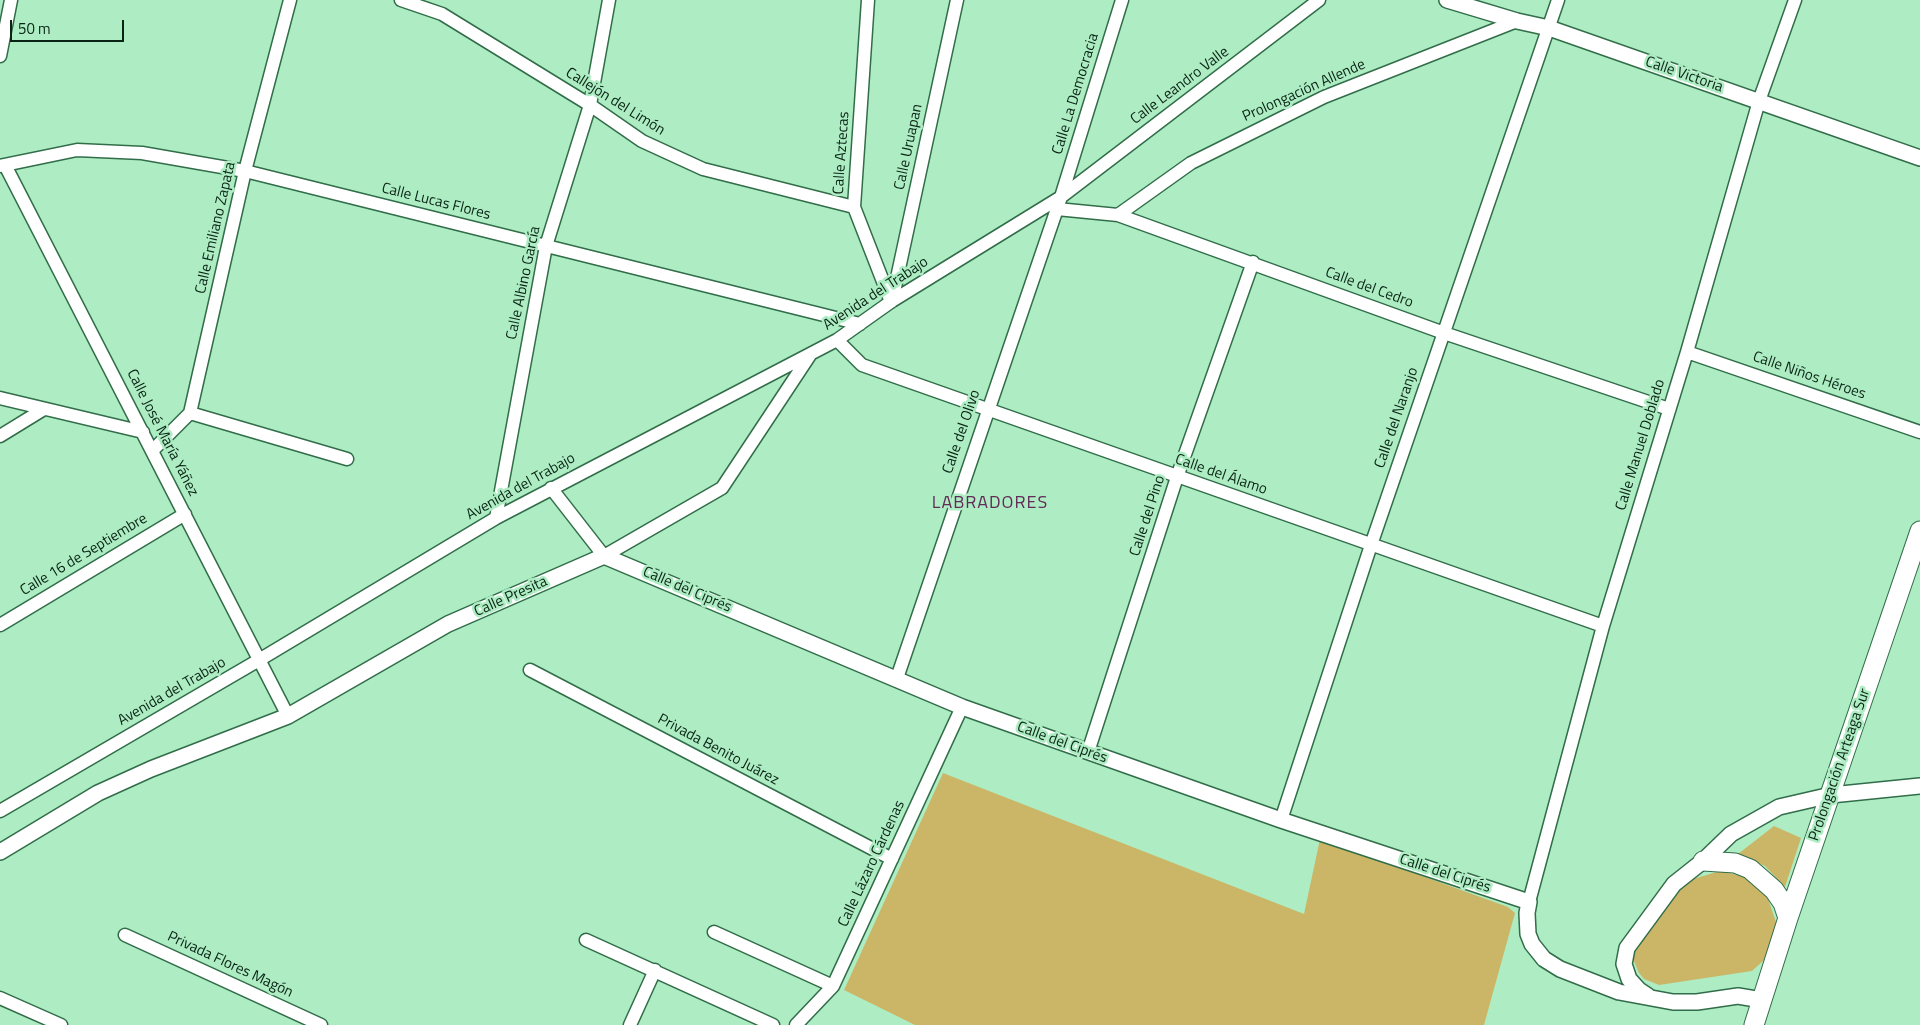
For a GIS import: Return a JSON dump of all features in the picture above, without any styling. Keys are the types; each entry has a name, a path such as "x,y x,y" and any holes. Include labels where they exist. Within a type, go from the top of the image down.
{"main road":[{"name":"Prolongación Arteaga Sur","path":"1754,1025 1788,918 1920,531"},
{"path":"1703,861 1735,863 1750,869 1774,890 1783,903 1788,918"}],"street":[{"path":"0,56 11,0"},
{"name":"Calle Emiliano Zapata","path":"190,413 245,171 290,0"},
{"name":"Callejón del Limón","path":"401,0 442,14 590,105 642,141 703,169 854,206"},
{"name":"Calle Albino García","path":"496,518 546,246 590,105 609,0"},
{"name":"Calle Aztecas","path":"868,0 854,206 892,301"},
{"name":"Calle Uruapan","path":"892,301 957,0"},
{"name":"Calle La Democracia","path":"1059,203 1122,0"},
{"name":"Calle Leandro Valle","path":"1059,203 1319,0"},
{"name":"Calle Victoria","path":"1447,0 1517,21 1550,28 1920,158"},
{"name":"Calle del Naranjo","path":"1282,820 1371,545 1550,28 1558,0"},
{"name":"Calle Manuel Doblado","path":"1529,902 1603,626 1687,352 1759,101 1795,0"},
{"name":"Prolongación Allende","path":"1118,215 1191,163 1324,97 1517,21"},
{"name":"Calle Lucas Flores","path":"2,166 77,150 142,154 245,171 860,324"},
{"name":"Calle José María Yáñez","path":"2,166 153,450 288,716"},
{"name":"Avenida del Trabajo","path":"0,811 259,660 496,518 838,340 892,301 1059,203"},
{"name":"Calle del Cedro","path":"1059,203 1118,215 1253,262 1444,333 1669,409"},
{"name":"Calle del Olivo","path":"898,678 986,411 1059,203"},
{"name":"Calle del Pino","path":"1088,752 1177,477 1253,262"},
{"name":"Calle del Álamo","path":"838,340 862,365 986,411 1603,626"},
{"name":"Calle Niños Héroes","path":"1687,352 1920,432"},
{"name":"Calle Presita","path":"0,852 98,793 151,769 288,716 448,624 604,556 722,488 812,353"},
{"path":"0,398 143,432"},
{"path":"0,436 44,409"},
{"path":"153,450 190,413 347,459"},
{"path":"551,488 604,556"},
{"name":"Calle 16 de Septiembre","path":"0,625 185,514"},
{"name":"Calle del Ciprés","path":"604,556 898,678 962,707 1282,820 1529,902"},
{"name":"Privada Benito Juárez","path":"530,670 892,859"},
{"name":"Calle Lázaro Cárdenas","path":"798,1024 833,986 962,707"},
{"path":"1653,998 1639,990 1629,979 1624,964 1627,948 1674,884 1703,861 1731,834 1779,807 1830,795 1920,786"},
{"path":"1529,902 1527,924 1532,944 1544,959 1560,969 1620,992 1653,998 1685,1002 1738,996 1762,1000"},
{"path":"714,932 833,986"},
{"name":"Privada Flores Magón","path":"125,935 321,1025"},
{"path":"586,940 773,1025"},
{"path":"630,1025 654,970"},
{"path":"0,998 61,1025"}],"shaded area":[{"path":"943,773 1304,914 1320,839 1508,907 1515,913 1484,1025 915,1025 844,990"},
{"path":"1774,826 1801,838 1785,887 1765,866 1738,854"},
{"path":"1720,871 1747,877 1767,896 1776,922 1775,936 1770,950 1763,961 1752,971 1659,985 1644,979 1633,959 1635,943 1682,887 1693,879"}],"district":[{"name":"LABRADORES","path":"990,504"}]}
